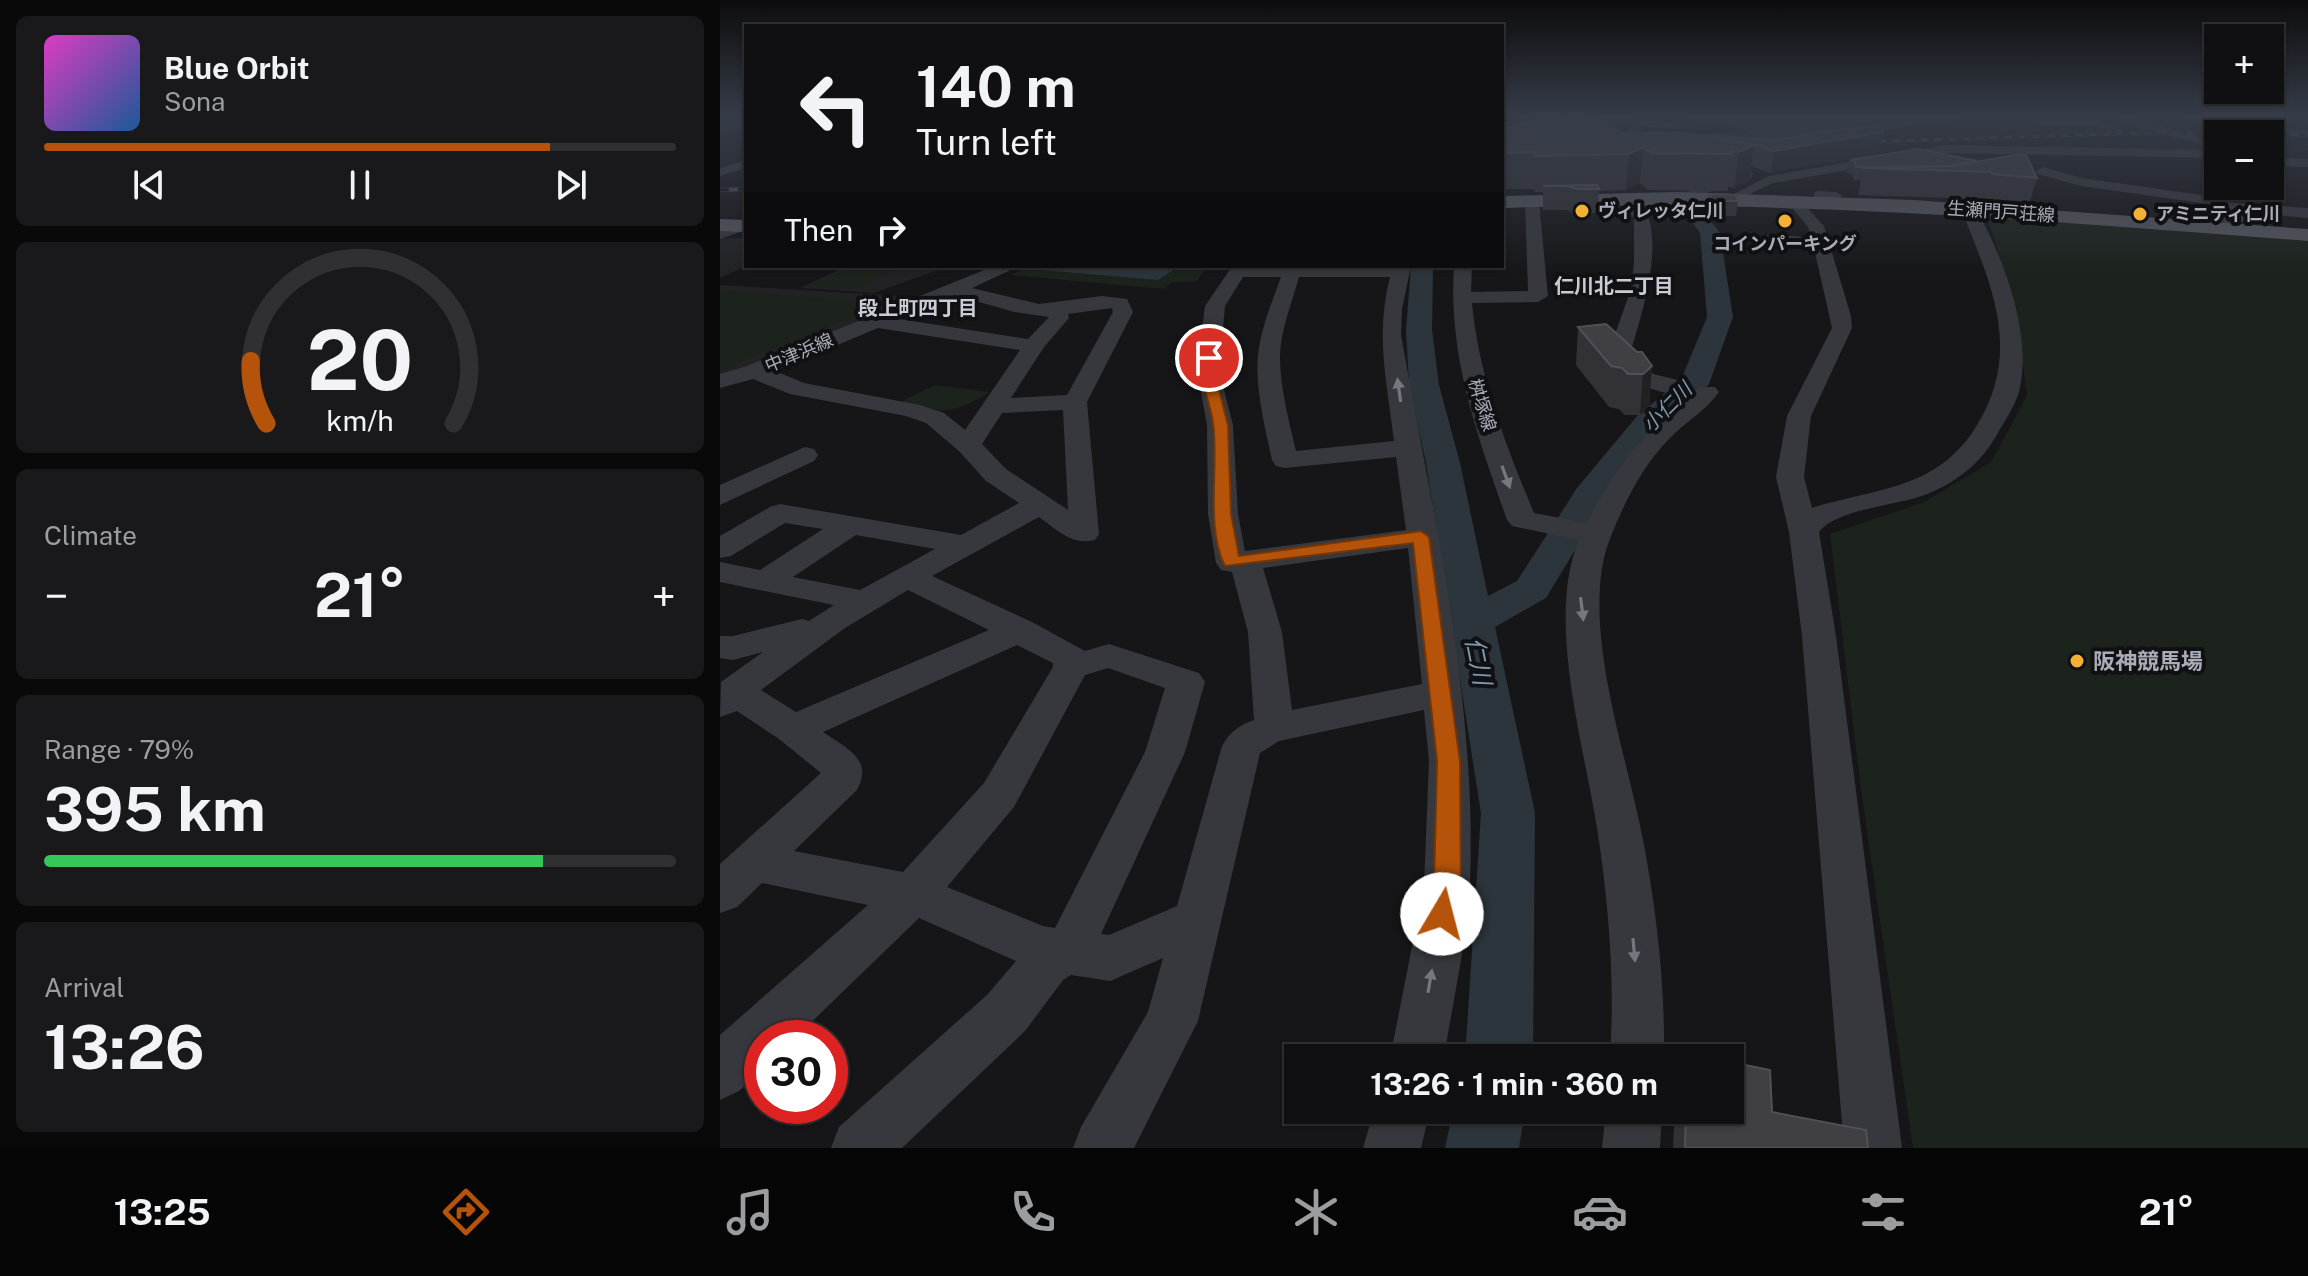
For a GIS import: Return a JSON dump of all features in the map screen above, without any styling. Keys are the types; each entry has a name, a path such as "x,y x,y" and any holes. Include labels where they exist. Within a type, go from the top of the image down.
{"main road":[{"name":"生瀬門戸荘線","path":"1504,202 1737,197 1969,209 2120,204 2233,214 2308,235"}],"street":[{"path":"1760,169 1749,173 1769,180"},
{"path":"1737,197 1769,180 1830,169"},
{"path":"1737,197 1792,195 1795,188 1835,191 1832,176 1850,169"},
{"path":"2037,176 2096,169 2120,204"},
{"path":"2037,176 2054,187"},
{"path":"2037,176 2061,178 2120,204 2297,222 2284,211 2304,208"},
{"path":"2233,214 2197,189 2250,193 2258,199 2304,208"},
{"path":"1737,197 1744,203 1797,205 1818,234 1834,286 1842,328 1799,416 1790,477 1804,532 1819,636 1873,1148"},
{"path":"1627,198 1642,219 1643,262 1640,289 1619,354 1645,379 1678,387"},
{"path":"1460,298 1538,296 1532,201"},
{"path":"1804,532 1816,518 1906,492 1959,466 1972,455 1996,415 2010,385 2013,350 2003,302 1969,209"},
{"path":"1767,244 1818,234"},
{"name":"中津浜線","path":"720,381 755,371 1005,268"},
{"name":"桝塚線","path":"1463,268 1460,298 1466,353 1500,462 1522,520 1593,533"},
{"path":"1292,269 1269,356 1275,416 1285,460 1407,448"},
{"path":"1419,1044 1447,886 1449,761 1421,537 1391,335 1392,309 1401,269 1237,272 1215,306 1208,371 1220,425 1223,514 1232,563 1421,537"},
{"path":"755,371 798,389 911,410 935,418 968,445 996,475 1084,534 1075,402 1123,312 1120,303 1078,304 1057,310 1020,309 953,289"},
{"path":"968,445 1034,346 1059,318 1057,310"},
{"path":"875,321 1034,346"},
{"path":"1638,1044 1639,1022 1627,872 1595,697 1581,597 1593,533 1641,454 1707,392"},
{"path":"935,418 998,399 1075,402"},
{"path":"720,496 805,455"},
{"path":"737,877 842,779 843,768 793,729 727,697 750,676 829,623 1038,505"},
{"path":"720,549 780,513 966,545"},
{"path":"767,580 852,524"},
{"path":"1245,560 1265,632 1274,728"},
{"path":"720,572 867,602"},
{"path":"720,1072 913,894 999,795 1071,667 1071,657 908,577"},
{"path":"720,647 733,648 829,623"},
{"path":"793,729 1020,630"},
{"path":"860,1148 1006,1013 1045,964 1069,950 1165,752 1186,682 1109,656 1071,667"},
{"path":"1102,1148 1172,1021 1242,746 1256,734 1274,728 1441,693"},
{"path":"737,877 913,894 1041,948 1110,958 1200,919"},
{"path":"1392,1148 1398,1124"},
{"path":"1631,1148 1633,1124"}],"shaded area":[{"name":"阪神競馬場","path":"2003,216 2308,240 2308,1148 1913,1148 1861,789 1830,534 1924,502 1991,462 2027,396 2016,310 1988,219"},
{"path":"720,238 744,238 744,267 720,278"},
{"path":"843,268 943,268 874,293 800,288"},
{"path":"851,268 900,268 852,289 808,287"},
{"path":"1027,268 1049,268 1158,280 1177,268 1206,268 1197,281 1170,283 1164,289 1011,275"},
{"path":"1044,268 1177,268 1158,280 1041,270"},
{"path":"720,285 917,297 742,369 720,375"},
{"path":"720,290 873,302 880,306 720,370"},
{"path":"935,385 990,392 954,409 936,410 898,403"}],"building":[{"path":"1881,169 2032,169 2037,178 1991,172"},
{"path":"1597,185 1599,189 1543,186"},
{"path":"1709,194 1736,195 1738,201 1714,201"},
{"path":"1606,324 1637,352 1642,352 1652,366 1643,374 1628,374 1622,368 1611,366 1578,327"},
{"path":"1744,1065 1770,1070 1772,1112 1866,1130 1868,1148 1685,1148 1686,1124 1744,1124"}],"waterway":[{"name":"小仁川","path":"1473,622 1532,589 1590,496 1649,422 1694,384 1720,317 1710,233 1687,202 1701,189 1745,174"},
{"name":"仁川","path":"1422,268 1419,330 1424,385 1443,463 1508,813 1500,1044"},
{"name":"仁川","path":"1482,1148 1486,1124"}],"railway":[{"path":"720,190 744,189"}],"place":[{"name":"ヴィレッタ仁川","path":"1582,211"},
{"name":"アミニティ仁川","path":"2140,214"},
{"name":"コインパーキング","path":"1785,221"},
{"name":"阪神競馬場","path":"2077,661"}],"district":[{"name":"仁川北二丁目","path":"1614,286"},
{"name":"段上町四丁目","path":"918,308"}],"route":[{"path":"1209,358 1208,371 1220,425 1223,514 1232,563 1421,537 1449,761 1447,886 1442,914"}]}
